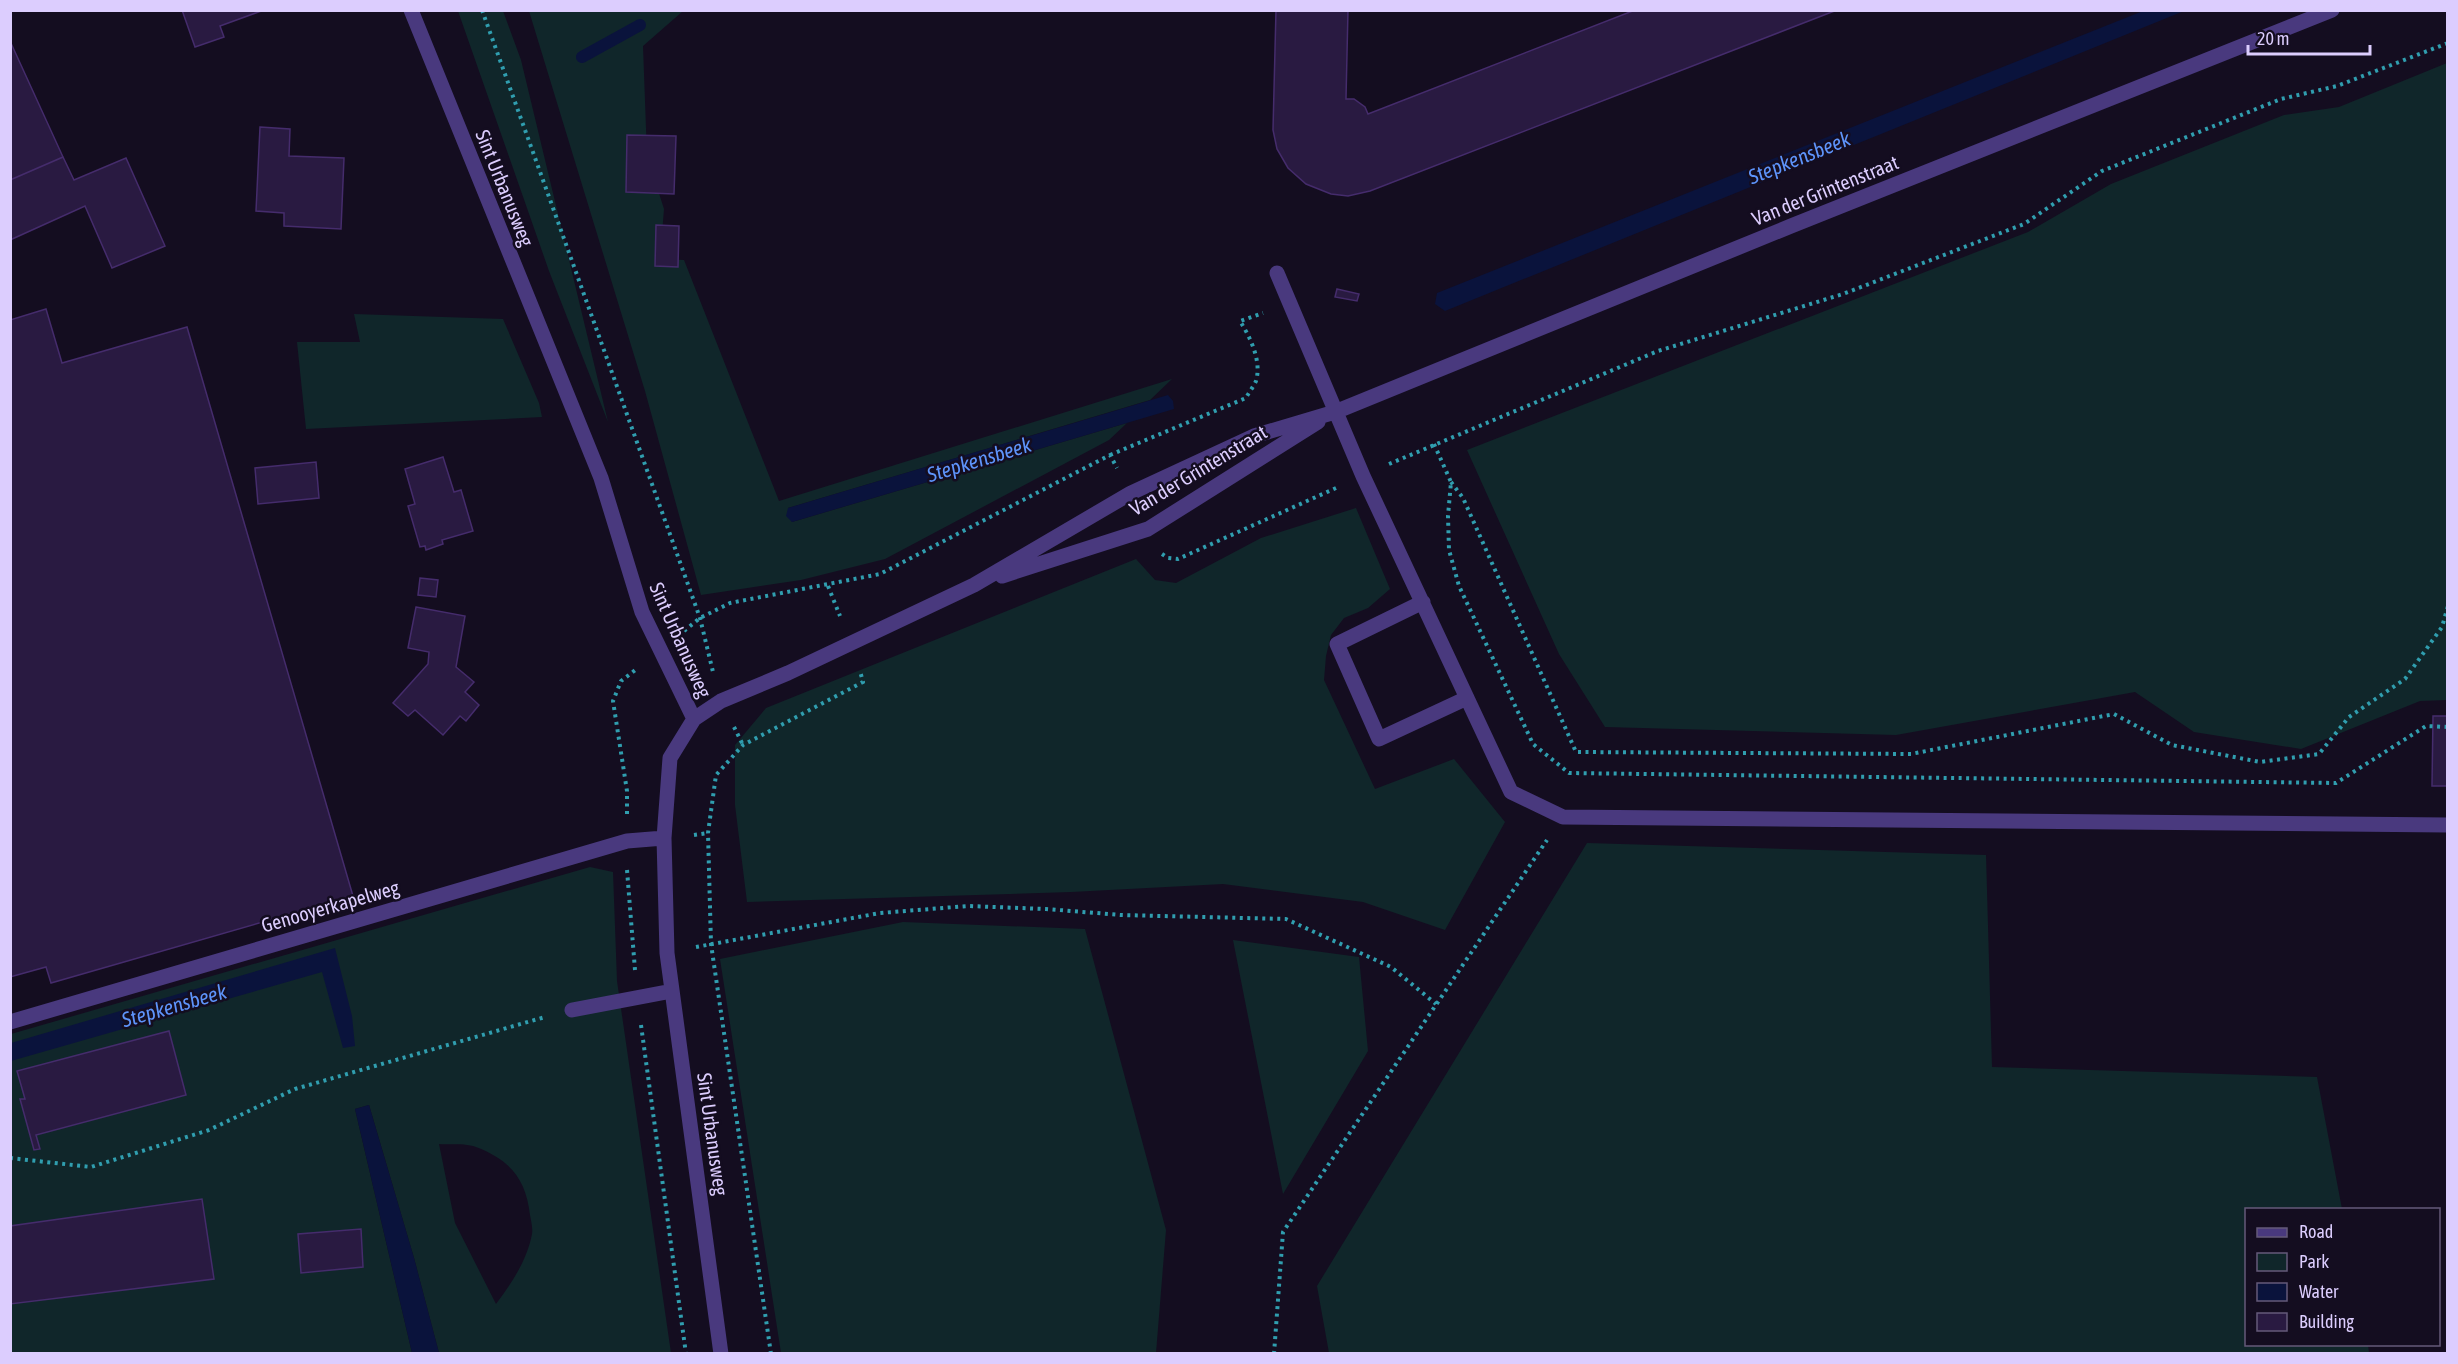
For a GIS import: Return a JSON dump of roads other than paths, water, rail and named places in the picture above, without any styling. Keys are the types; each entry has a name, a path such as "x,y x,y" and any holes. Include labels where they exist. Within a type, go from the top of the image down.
{"street":[{"name":"Sint Urbanusweg","path":"411,10 601,478 642,612 694,719 670,758 664,838 667,953 721,1353"},
{"name":"Van der Grintenstraat","path":"694,719 721,701 788,673 974,585 1131,493 1254,436 1335,412 1791,226 2332,10"},
{"path":"1277,273 1363,476 1511,792 1563,817 2448,825"},
{"name":"Van der Grintenstraat","path":"974,585 1148,529 1335,412"},
{"path":"1423,602 1337,644 1379,739 1467,698"},
{"name":"Genooyerkapelweg","path":"10,1022 627,841 664,838"},
{"path":"572,1010 672,991"}],"water":[{"name":"Stepkensbeek","path":"2143,11 2184,11 1445,311 1435,304 1437,293"},
{"name":"Stepkensbeek","path":"1168,395 1173,401 1174,409 792,522 786,516 788,508"},
{"name":"Stepkensbeek","path":"335,948 352,1016 355,1046 343,1048 322,972 11,1061 11,1043"},
{"path":"369,1105 439,1353 412,1353 355,1109"}],"waterway":[{"path":"582,57 640,25"}]}
